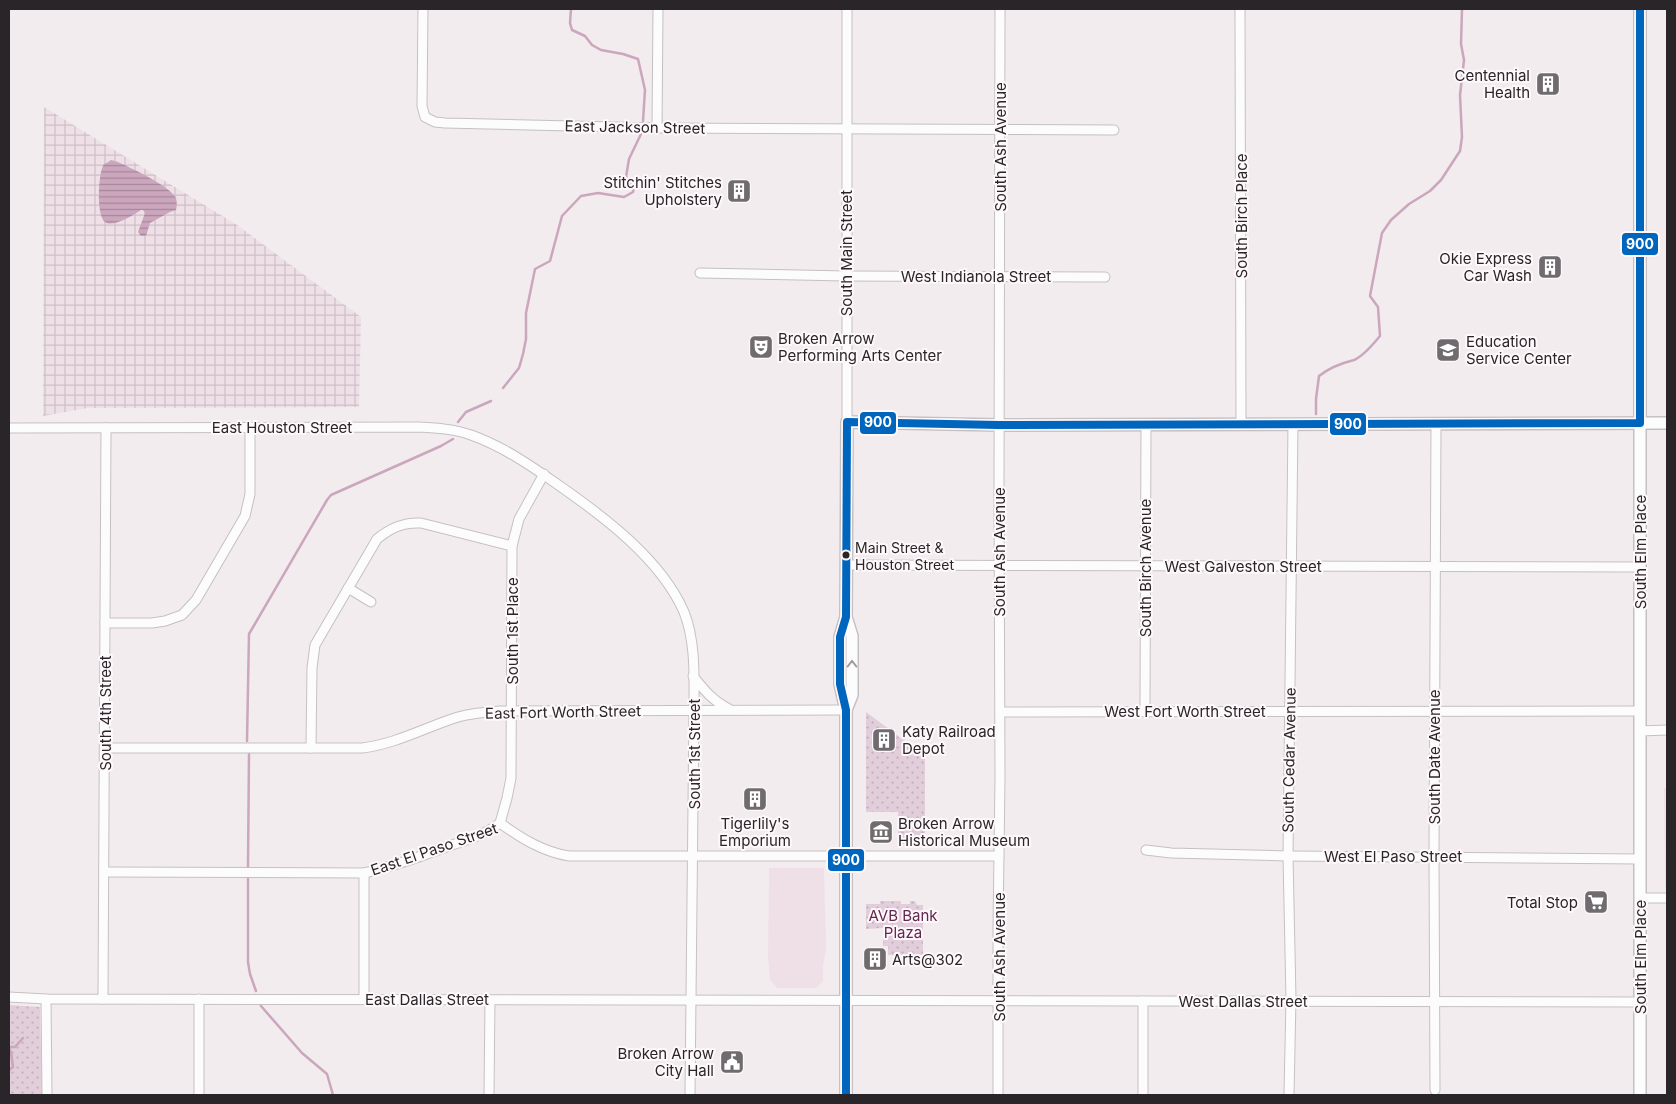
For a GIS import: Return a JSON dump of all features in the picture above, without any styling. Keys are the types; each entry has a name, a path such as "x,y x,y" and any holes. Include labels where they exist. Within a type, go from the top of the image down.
{"main road":[{"name":"South Elm Place","path":"1640,9 1640,1095"},
{"path":"847,422 1000,424 1667,423"},
{"name":"South Main Street","path":"846,1095 846,710 840,684 840,637 846,617 847,422"}],"street":[{"name":"East Jackson Street","path":"423,9 422,106 425,117 434,122 657,128 1114,130"},
{"path":"657,128 658,9"},
{"name":"South Main Street","path":"847,9 847,422"},
{"name":"South Ash Avenue","path":"998,1095 1000,829 1000,9"},
{"name":"South Birch Place","path":"1240,9 1241,424"},
{"name":"West Indianola Street","path":"700,273 846,276 1105,277"},
{"name":"South Birch Avenue","path":"1145,711 1146,424"},
{"name":"South Cedar Avenue","path":"1289,1095 1288,856 1293,424"},
{"name":"South Date Avenue","path":"1435,1090 1434,712 1436,424"},
{"name":"East Houston Street","path":"9,428 444,428 466,433 486,441 544,474"},
{"name":"South 4th Street","path":"103,999 106,428"},
{"path":"105,622 152,623 165,621 182,616 196,600 245,516 250,494 250,428"},
{"name":"South 1st Place","path":"500,823 511,778 512,546 519,519 544,474"},
{"name":"South 1st Street","path":"544,474 595,512 653,566 678,601 688,624 691,641 694,710 690,1095"},
{"path":"311,748 313,652 319,636 377,539 391,529 410,522 512,546"},
{"name":"West Galveston Street","path":"847,565 1640,567"},
{"path":"348,588 371,602"},
{"path":"693,675 717,703 731,710"},
{"name":"East Fort Worth Street","path":"105,748 374,747 458,717 484,712 846,710"},
{"name":"West Fort Worth Street","path":"1000,712 1640,711"},
{"path":"1640,731 1667,730"},
{"name":"East El Paso Street","path":"104,872 364,873 386,868 459,842 493,828 500,823 541,849 555,854 586,856 846,856"},
{"name":"West El Paso Street","path":"1146,850 1171,853 1288,856 1640,859"},
{"path":"846,856 999,856"},
{"path":"364,873 364,999"},
{"path":"1640,898 1667,898"},
{"name":"East Dallas Street","path":"9,997 46,999 846,1000"},
{"path":"46,999 47,1095"},
{"path":"199,999 199,1095"},
{"path":"489,1095 490,1000"},
{"name":"West Dallas Street","path":"846,1000 1639,1002"},
{"path":"1143,1001 1143,1095"}],"shaded area":[{"path":"44,107 237,225 361,317 359,407 88,408 43,416"},
{"path":"111,160 150,178 166,188 176,198 176,210 150,223 146,236 141,236 138,232 145,213 143,210 113,223 105,222 102,218 99,203 100,176 104,164"},
{"path":"1664,788 1667,788 1667,888 1665,888"},
{"path":"769,868 824,868 826,948 823,981 816,988 777,988 770,980 768,958"}],"green space":[{"path":"866,712 925,756 925,844 898,844 898,812 866,812"},
{"name":"AVB Bank Plaza","path":"880,901 901,901 901,904 910,904 910,901 915,901 917,905 923,905 923,955 888,955 888,946 883,946 883,928 866,929 866,904 880,904"},
{"path":"9,1005 40,1007 42,1095 9,1095"}],"waterway":[{"path":"571,9 570,23 572,30 585,36 592,45 601,50 638,59 645,90 643,121"},
{"path":"1316,414 1319,376 1336,366 1358,358 1380,336 1378,307 1370,296 1382,233 1391,220 1409,204 1430,191 1441,180 1460,151 1462,137 1460,95 1464,60 1461,44 1462,9"},
{"path":"503,388 519,368 526,339 526,313 535,269 550,261 562,216 581,196 598,193 624,197 633,192 634,187 626,177 629,159 641,134"},
{"path":"458,422 466,412 491,401"},
{"path":"247,741 249,634 327,500 331,495 453,439"},
{"path":"248,867 249,754"},
{"path":"248,879 248,962 256,991"},
{"path":"261,1006 302,1053 327,1074 333,1095"},
{"path":"9,1049 10,1047 15,1047 23,1038"},
{"path":"9,1049 13,1067 9,1070"}],"transit line":[{"name":"900","path":"846,1095 846,710 840,684 840,637 846,617 847,422 999,425 1640,423 1640,9"}],"place":[{"name":"Centennial Health","path":"1548,84"},
{"name":"Stitchin' Stitches Upholstery","path":"739,191"},
{"name":"Okie Express Car Wash","path":"1550,267"},
{"name":"Broken Arrow Performing Arts Center","path":"761,347"},
{"name":"Education Service Center","path":"1448,350"},
{"name":"Main Street & Houston Street","path":"846,555"},
{"name":"Katy Railroad Depot","path":"884,740"},
{"name":"Tigerlily's Emporium","path":"755,799"},
{"name":"Broken Arrow Historical Museum","path":"881,832"},
{"name":"Total Stop","path":"1596,902"},
{"name":"Arts@302","path":"875,959"},
{"name":"Broken Arrow City Hall","path":"732,1062"}]}
